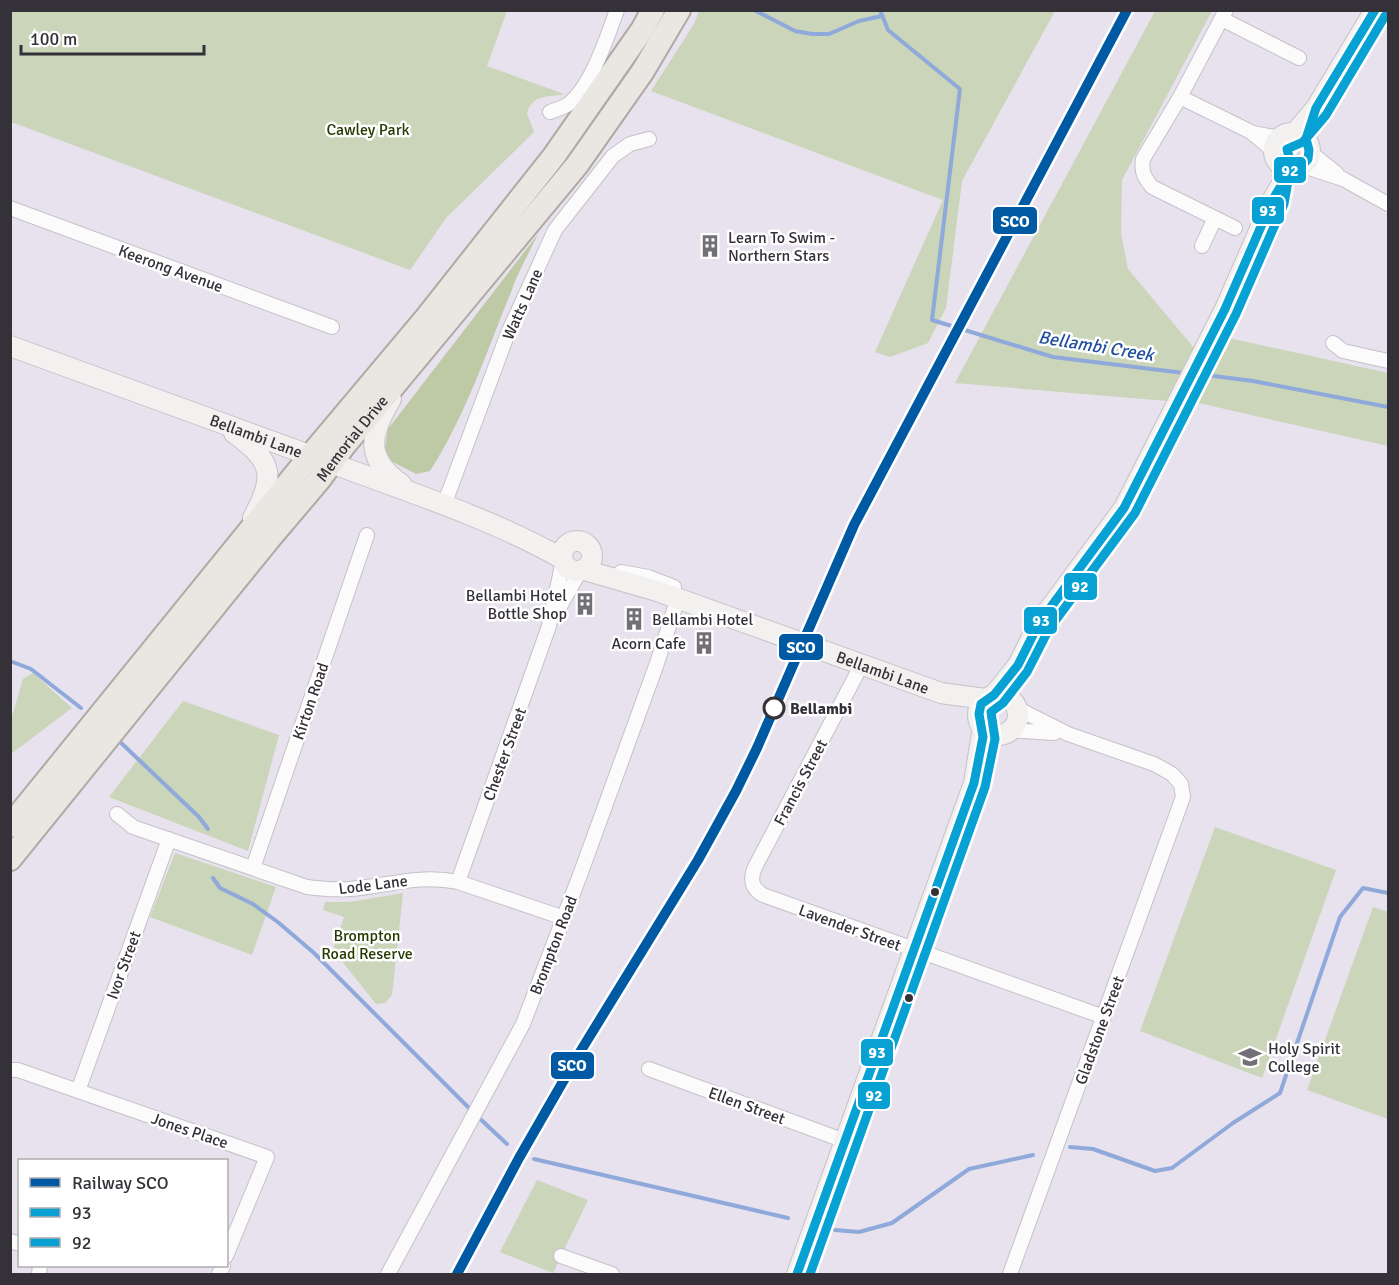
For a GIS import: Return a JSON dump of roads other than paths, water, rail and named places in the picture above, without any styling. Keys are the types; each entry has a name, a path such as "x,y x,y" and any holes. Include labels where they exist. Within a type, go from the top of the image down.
{"main road":[{"name":"Memorial Drive","path":"10,859 321,459 426,318 554,156 642,30 653,10"},
{"name":"Memorial Drive","path":"10,826 241,542 409,368 577,165 643,71 679,10"},
{"path":"797,1275 974,783 981,724 979,709 1018,665 1039,623 1124,508 1212,336 1292,151 1375,10"},
{"name":"Bellambi Lane","path":"10,346 418,495 501,529"},
{"path":"409,368 383,412 373,441 378,462 384,470 418,495"},
{"path":"219,422 259,454 267,468 267,480 261,502 241,542"},
{"path":"501,529 541,539 583,541 621,572 657,591"},
{"path":"501,529 572,565 657,591"},
{"path":"572,541 565,546 572,565"},
{"path":"572,565 591,564 592,550"},
{"name":"Bellambi Lane","path":"657,591 941,693 989,697"},
{"path":"974,783 1017,720 1018,665"},
{"name":"Bellambi Lane","path":"941,693 981,724"},
{"path":"989,697 1006,696 1016,706"},
{"path":"981,724 992,733 1002,734 1009,731"}],"street":[{"path":"550,112 567,105 593,71 617,10"},
{"path":"1235,228 1152,187 1143,177 1143,159 1180,97 1224,15 1299,58"},
{"path":"1180,97 1292,151 1389,204"},
{"name":"Watts Lane","path":"444,505 508,333 555,230 613,156 630,144 649,139"},
{"name":"Keerong Avenue","path":"10,208 332,327"},
{"path":"1202,246 1215,218"},
{"path":"1333,343 1343,351 1389,361"},
{"name":"Kirton Road","path":"253,868 367,535"},
{"path":"549,626 572,565"},
{"path":"549,626 572,565"},
{"path":"621,572 648,577 704,598 744,622"},
{"name":"Brompton Road","path":"388,1275 523,1023 656,666 678,598"},
{"name":"Chester Street","path":"458,882 549,626"},
{"name":"Francis Street","path":"755,867 862,664"},
{"path":"1016,706 1068,734"},
{"path":"1009,731 1068,734"},
{"name":"Gladstone Street","path":"1010,1275 1183,797 1181,784 1172,774 1154,764 1068,734"},
{"name":"Lode Lane","path":"117,814 133,827 307,887 331,890 352,889 422,878 440,878 564,918"},
{"name":"Ivor Street","path":"78,1091 169,839"},
{"name":"Lavender Street","path":"755,867 752,883 755,890 763,895 1104,1017"},
{"name":"Ellen Street","path":"649,1069 846,1141"},
{"name":"Jones Place","path":"10,1070 18,1070 267,1156 228,1251"},
{"path":"561,1256 594,1272 612,1275"}],"waterway":[{"path":"754,10 795,31 812,34 829,34 859,21 882,16"},
{"name":"Bellambi Creek","path":"880,10 888,30 960,89 932,320 1053,357 1184,373"},
{"name":"Bellambi Creek","path":"1198,374 1253,381 1388,407"},
{"path":"10,661 31,669 81,708"},
{"path":"117,739 199,817 208,829"},
{"path":"213,878 220,888 253,904 314,953 472,1111"},
{"path":"1070,1147 1093,1149 1155,1171 1172,1168 1233,1123 1280,1093 1340,917 1363,888 1388,893"},
{"path":"477,1116 507,1144"},
{"path":"835,1230 859,1232 892,1223 969,1169 1033,1155"},
{"path":"534,1159 788,1218"}],"rail line":[{"name":"SCO","path":"457,1274 519,1158 580,1052 698,860 736,791 854,525 1127,10"}],"place":[{"name":"Learn To Swim - Northern Stars","path":"710,246"},
{"name":"Bellambi Hotel Bottle Shop","path":"585,604"},
{"name":"Bellambi Hotel","path":"634,619"},
{"name":"Acorn Cafe","path":"704,643"},
{"name":"Bellambi","path":"774,708"},
{"name":"Holy Spirit College","path":"1250,1057"}],"park label":[{"name":"Cawley Park","path":"368,129"},
{"name":"Brompton Road Reserve","path":"367,944"}]}
